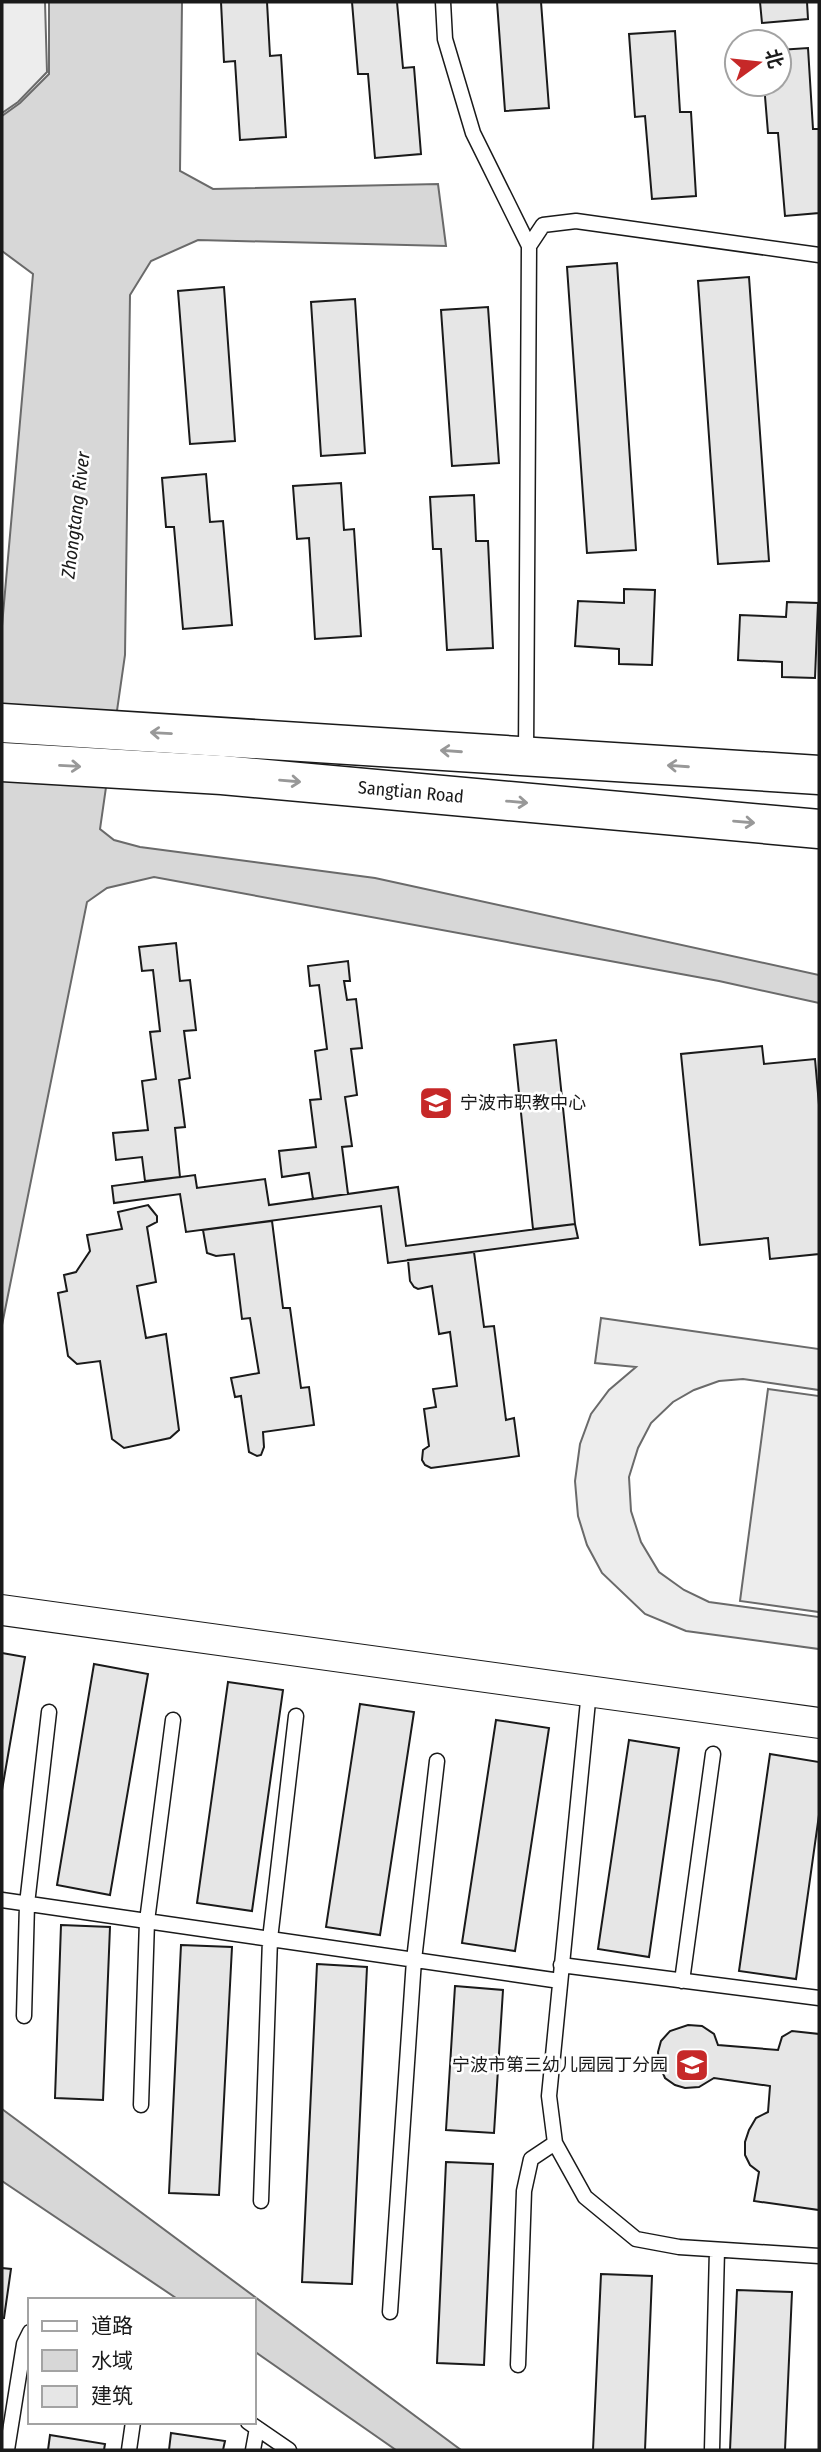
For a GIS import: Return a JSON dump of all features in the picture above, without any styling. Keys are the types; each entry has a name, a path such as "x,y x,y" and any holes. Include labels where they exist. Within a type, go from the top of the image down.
{"main road":[{"path":"2,723 819,775"},
{"name":"Sangtian Road","path":"2,762 222,775 819,829"}],"street":[{"path":"2,1610 819,1723"}],"lane":[{"path":"443,2 445,39 473,133 529,246 526,756"},
{"path":"529,246 543,225 576,221 819,255"},
{"path":"589,1691 548,2096 555,2143 584,2197 636,2239 679,2247 819,2256"},
{"path":"24,2016 27,1904 49,1712"},
{"path":"261,2200 270,1939 296,1716"},
{"path":"141,2105 147,1922 173,1720"},
{"path":"682,1980 713,1754"},
{"path":"390,2312 414,1960 437,1761"},
{"path":"2,1900 560,1981"},
{"path":"561,1965 819,1998"},
{"path":"518,2365 524,2191 531,2159 555,2143"},
{"path":"712,2450 717,2250"},
{"path":"7,2450 24,2344 28,2336"},
{"path":"129,2450 134,2424"},
{"path":"252,2425 253,2450"},
{"path":"252,2425 289,2450"}],"shaded area":[{"path":"2,2 45,2 47,72 18,102 2,113"},
{"path":"601,1318 819,1349 819,1390 743,1379 719,1381 694,1390 673,1402 651,1423 638,1448 629,1477 631,1511 641,1542 659,1572 684,1590 709,1602 819,1617 819,1649 686,1631 645,1614 602,1573 587,1545 578,1516 575,1481 580,1444 591,1414 609,1390 636,1367 595,1363"},
{"path":"768,1389 819,1396 819,1612 740,1601"}],"water":[{"name":"Zhongtang River","path":"49,2 182,2 180,171 213,189 438,184 446,246 198,240 151,261 130,295 125,655 100,829 114,840 140,847 375,878 819,975 819,1003 719,981 154,877 107,888 87,902 2,1325 2,626 33,274 2,251 2,116 20,103 49,74"},
{"path":"2,2109 461,2450 396,2450 256,2352 256,2298 176,2298 2,2181"}],"building":[{"path":"221,2 267,2 270,56 281,55 286,137 240,140 235,61 224,62"},
{"path":"352,2 397,2 403,68 414,67 421,154 375,158 368,74 358,74"},
{"path":"497,2 541,2 549,108 505,111"},
{"path":"760,2 807,2 808,19 762,23"},
{"path":"675,31 680,112 691,112 696,196 652,199 645,116 635,117 629,34"},
{"path":"808,48 813,129 819,129 819,213 785,216 778,133 768,133 765,98 793,98 793,49"},
{"path":"617,263 636,550 587,553 567,267"},
{"path":"749,277 769,561 718,564 698,281"},
{"path":"224,287 235,441 190,444 178,291"},
{"path":"355,299 365,453 321,456 311,302"},
{"path":"488,307 499,463 452,466 441,310"},
{"path":"206,474 210,522 223,521 232,625 183,629 174,527 166,527 162,478"},
{"path":"341,483 344,530 354,529 361,636 315,639 309,538 297,539 293,486"},
{"path":"474,495 476,541 488,541 493,648 447,650 441,549 433,549 430,497"},
{"path":"624,589 655,590 652,665 619,664 619,649 575,646 578,601 624,603"},
{"path":"787,602 818,603 815,678 782,677 782,662 738,660 740,615 786,617"},
{"path":"176,943 180,981 190,980 196,1030 184,1031 190,1078 179,1080 185,1127 175,1128 180,1177 145,1181 142,1157 116,1160 113,1133 148,1130 142,1081 156,1079 150,1032 160,1031 153,970 142,971 139,947"},
{"path":"348,961 350,981 344,981 347,1000 356,999 362,1048 351,1049 357,1095 345,1097 352,1146 342,1147 348,1194 313,1199 309,1173 282,1177 279,1151 316,1147 310,1100 321,1099 315,1051 327,1049 319,985 310,986 308,966"},
{"path":"556,1040 575,1224 533,1229 514,1045"},
{"path":"762,1046 764,1064 815,1059 819,1105 819,1254 770,1259 768,1238 700,1245 681,1054"},
{"path":"195,1175 197,1188 265,1179 269,1205 398,1187 406,1246 575,1224 578,1238 388,1263 381,1206 186,1232 180,1194 114,1203 112,1186"},
{"path":"148,1205 157,1216 157,1222 147,1227 156,1282 137,1286 146,1338 166,1334 179,1430 170,1438 124,1448 112,1439 100,1361 77,1364 68,1356 58,1293 67,1291 64,1275 76,1272 90,1251 87,1235 122,1229 118,1212"},
{"path":"272,1221 283,1308 290,1308 301,1388 309,1387 314,1425 263,1432 264,1447 261,1455 257,1456 249,1452 241,1396 235,1397 231,1378 259,1373 250,1318 242,1319 234,1254 216,1256 207,1253 203,1230"},
{"path":"474,1252 484,1327 494,1326 506,1420 514,1418 519,1456 431,1468 422,1460 423,1450 429,1446 424,1409 436,1407 433,1389 457,1386 450,1332 439,1334 432,1286 418,1289 414,1287 410,1281 408,1260"},
{"path":"2,1653 25,1657 2,1790"},
{"path":"94,1664 148,1674 110,1895 57,1885"},
{"path":"228,1682 283,1690 252,1911 197,1903"},
{"path":"360,1704 414,1712 380,1935 326,1927"},
{"path":"496,1720 549,1728 515,1951 462,1943"},
{"path":"629,1740 679,1748 649,1957 598,1949"},
{"path":"770,1754 819,1762 819,1815 796,1979 739,1971"},
{"path":"61,1925 110,1927 103,2100 55,2098"},
{"path":"181,1945 232,1947 219,2195 169,2193"},
{"path":"317,1964 367,1967 352,2284 302,2282"},
{"path":"455,1986 503,1990 494,2133 446,2130"},
{"path":"688,2025 702,2026 714,2034 718,2045 778,2050 782,2037 792,2031 819,2034 819,2210 754,2201 759,2172 750,2165 745,2155 745,2142 756,2118 768,2112 770,2086 714,2078 699,2087 685,2088 665,2078 659,2064 661,2041 670,2031"},
{"path":"446,2162 493,2164 484,2365 437,2363"},
{"path":"2,2268 11,2269 4,2318 2,2318"},
{"path":"601,2274 652,2276 645,2450 593,2450"},
{"path":"737,2290 792,2292 785,2450 730,2450"},
{"path":"171,2433 225,2441 223,2450 169,2450"},
{"path":"50,2435 105,2444 104,2450 48,2450"}],"place":[{"name":"宁波市职教中心","path":"436,1103"},
{"name":"宁波市第三幼儿园园丁分园","path":"692,2065"}]}
